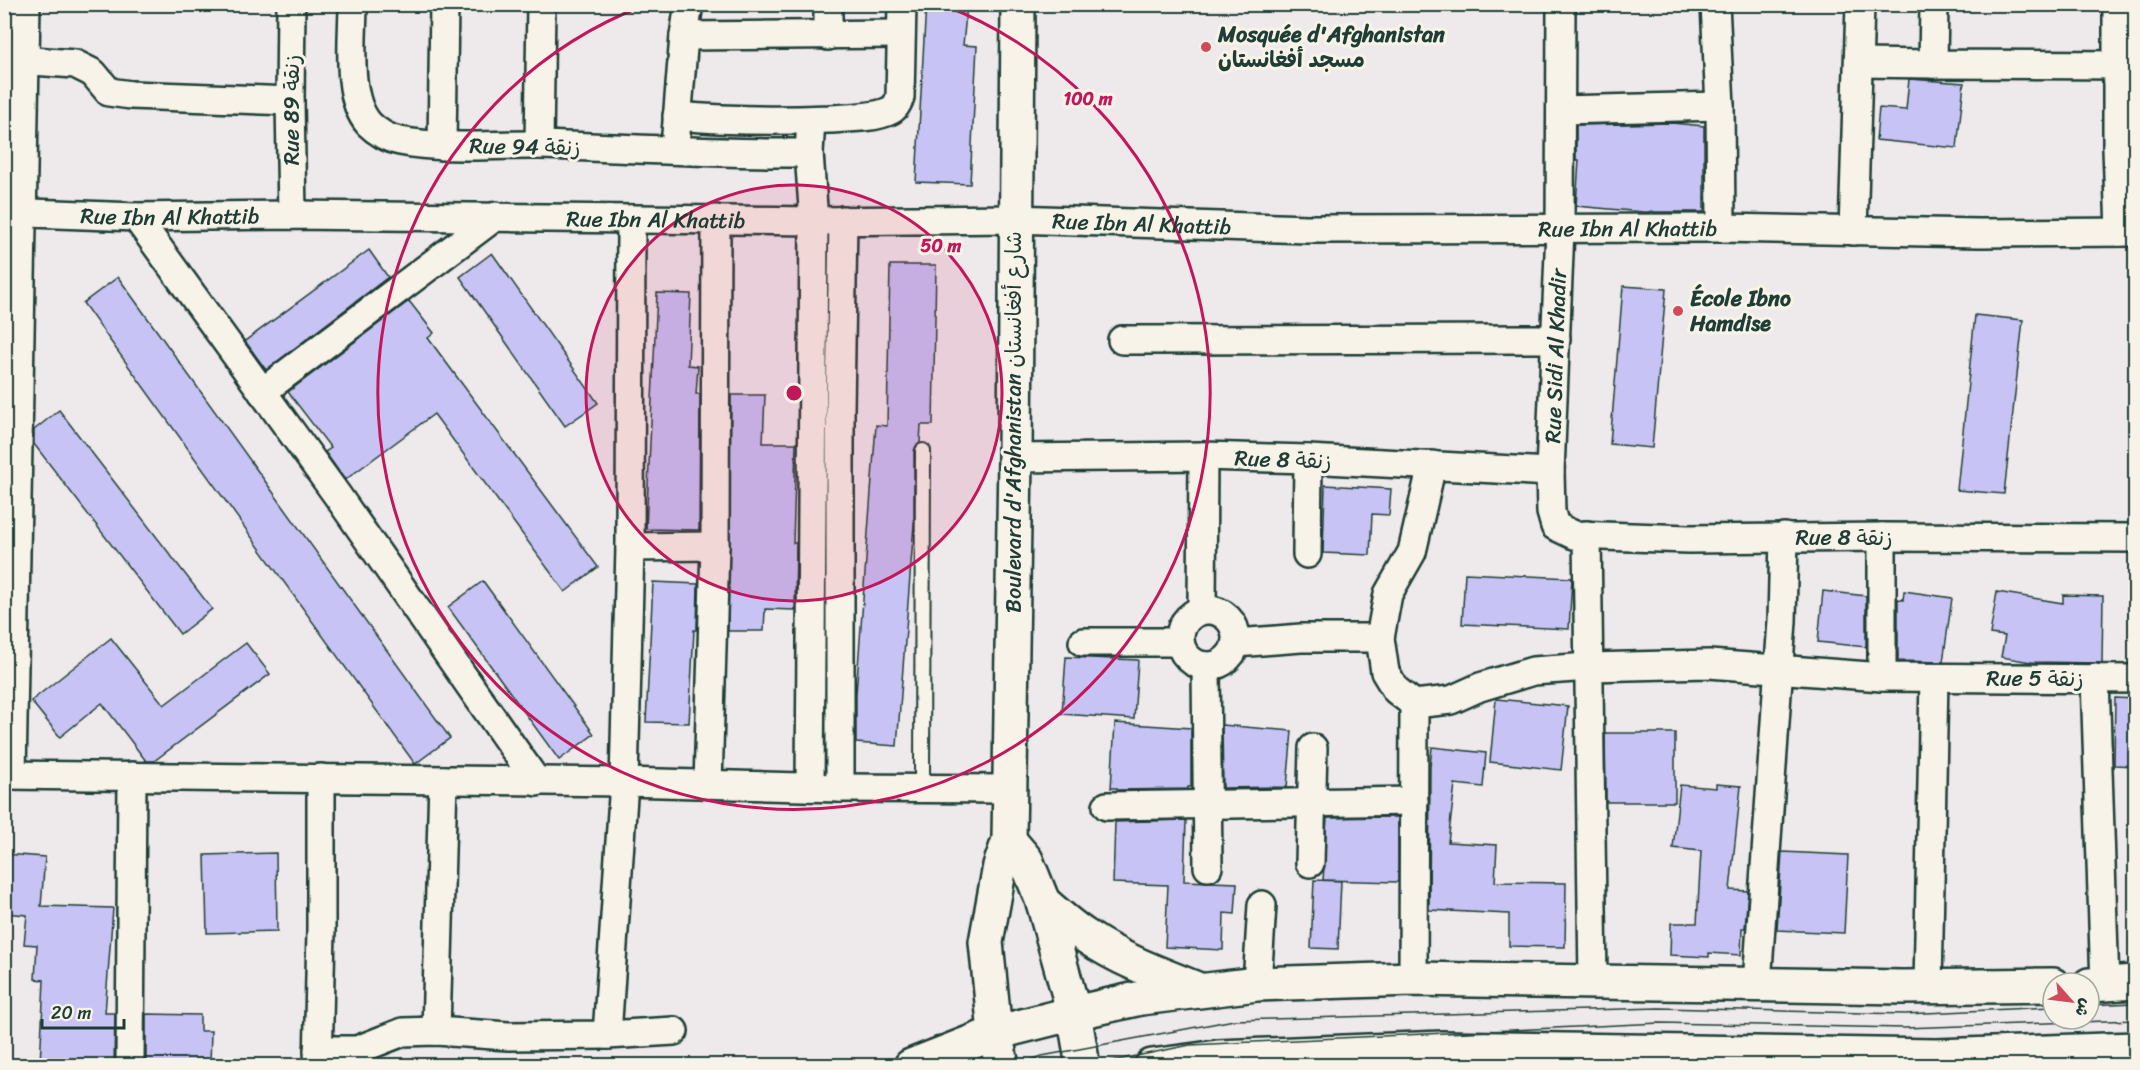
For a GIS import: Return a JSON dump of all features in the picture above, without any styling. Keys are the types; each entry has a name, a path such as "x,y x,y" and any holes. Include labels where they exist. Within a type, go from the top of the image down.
{"main road":[{"name":"Boulevard d'Afghanistan شارع أفغانستان","path":"1002,1065 995,1033 986,942 1000,866 1009,840 1015,458 1018,4"},
{"path":"1009,840 1026,861 1043,902 1074,1013 1083,1065"},
{"path":"1043,902 1107,950 1139,966 1199,989"},
{"path":"911,1065 995,1033 1074,1013 1141,998 1199,989 1257,984 1413,979 1928,987 2041,985"},
{"path":"1152,1065 1218,1057 1442,1048 1937,1061 2136,1049"}],"street":[{"path":"26,4 15,59 8,775 1009,789"},
{"name":"Rue 89 زنقة","path":"291,4 291,215"},
{"name":"Rue 94 زنقة","path":"353,4 353,78 358,106 365,118 379,132 392,139 442,146 539,145 809,153"},
{"path":"442,146 444,4"},
{"path":"539,145 542,4"},
{"path":"676,150 684,36 689,4"},
{"path":"828,4 828,36"},
{"path":"677,116 764,121 847,118 888,112 898,102 901,83 902,4"},
{"name":"Rue Sidi Al Khadir","path":"1555,526 1551,512 1550,472 1560,229 1561,4"},
{"path":"1715,4 1720,106 1721,228"},
{"path":"1853,231 1860,4"},
{"path":"1933,64 1934,4"},
{"path":"2117,4 2126,65 2128,232"},
{"path":"684,36 902,34"},
{"path":"15,59 75,64 93,73 104,88 113,93 130,96 290,101"},
{"path":"1859,63 2126,65"},
{"path":"1561,110 1720,106"},
{"path":"810,787 814,221 809,153 811,120"},
{"name":"Rue Ibn Al Khattib","path":"13,212 136,217 496,216 814,221 1015,219 1307,228 1721,228 2128,232"},
{"path":"262,392 496,216"},
{"path":"136,217 467,679 537,782"},
{"path":"608,1035 624,782 630,547 631,219"},
{"path":"708,784 715,546 716,219"},
{"path":"840,788 840,410 843,220"},
{"path":"1122,340 1556,339"},
{"path":"813,412 840,410"},
{"path":"1202,610 1203,456"},
{"name":"Rue 8 زنقة","path":"1015,458 1203,456 1308,459 1550,472"},
{"path":"1307,554 1308,459"},
{"path":"1413,979 1414,704 1396,690 1385,672 1380,638 1388,594 1412,552 1432,465"},
{"name":"Rue 8 زنقة","path":"1555,526 1566,533 1689,539 2136,538"},
{"path":"1587,535 1593,981"},
{"path":"1757,984 1782,621 1784,537"},
{"path":"1882,537 1882,677"},
{"path":"630,547 715,546"},
{"path":"1202,610 1218,611 1230,620 1234,627 1236,643 1234,649 1226,661 1220,664 1206,666 1189,659 1180,642 1182,628 1189,616 1202,610"},
{"path":"1236,643 1301,638 1380,638"},
{"path":"1083,642 1180,642"},
{"name":"Rue 5 زنقة","path":"1414,704 1451,700 1480,687 1533,671 1589,667 1709,664 1882,677 2136,679"},
{"path":"1206,666 1208,867"},
{"path":"1928,987 1934,678"},
{"path":"2095,678 2110,984"},
{"path":"1310,863 1313,748"},
{"path":"130,1065 132,776"},
{"path":"321,778 318,1058 357,1050 403,1032 436,1031 508,1036 608,1035 674,1031"},
{"path":"436,1031 443,780"},
{"path":"1107,806 1414,801"},
{"path":"1257,984 1262,905"}],"lane":[{"path":"922,789 923,452"}],"building":[{"path":"926,4 967,4 963,45 977,46 970,184 916,182"},
{"path":"1909,79 1964,83 1957,148 1876,140 1879,108 1906,110"},
{"path":"1672,123 1704,126 1704,212 1643,212 1576,206 1579,160 1576,160 1576,125"},
{"path":"369,250 388,277 266,370 245,341"},
{"path":"492,253 598,403 565,426 460,277"},
{"path":"890,265 936,265 933,425 921,425 920,443 914,451 914,524 897,746 856,743 856,694 876,425 887,426"},
{"path":"118,277 450,738 415,764 83,303"},
{"path":"1623,286 1666,289 1652,448 1610,444"},
{"path":"657,293 691,294 688,365 698,366 696,394 700,394 699,530 646,529"},
{"path":"409,301 434,333 428,338 598,567 565,592 434,414 345,480 325,452 331,448 288,392"},
{"path":"1975,315 2023,320 2004,494 1957,490"},
{"path":"731,395 765,395 763,443 796,443 793,543 796,543 795,610 765,609 764,631 728,631"},
{"path":"59,410 212,609 180,634 34,444 34,430"},
{"path":"1325,485 1391,489 1389,515 1372,514 1370,555 1323,553"},
{"path":"1465,573 1572,578 1569,629 1462,624"},
{"path":"483,581 594,734 559,760 448,607"},
{"path":"653,582 698,584 697,630 694,630 689,723 646,722"},
{"path":"1823,591 1866,596 1866,647 1818,642"},
{"path":"1904,591 1952,598 1943,662 1898,661 1898,599 1903,600"},
{"path":"1997,592 2063,603 2063,595 2103,596 2102,663 2031,662 2001,657 2005,636 1990,634"},
{"path":"111,638 164,705 246,643 270,674 154,761 146,761 102,703 60,737 31,701"},
{"path":"1066,657 1138,660 1134,719 1062,714"},
{"path":"2115,698 2136,699 2136,766 2114,765"},
{"path":"1496,699 1568,706 1561,770 1490,762"},
{"path":"1115,723 1191,728 1191,787 1188,789 1117,790 1117,788 1111,788"},
{"path":"1222,725 1292,731 1287,787 1223,788"},
{"path":"1605,733 1675,733 1675,802 1606,802"},
{"path":"1432,747 1486,753 1483,787 1455,784 1448,842 1497,845 1495,882 1566,883 1565,947 1509,946 1509,914 1429,910"},
{"path":"1716,784 1741,786 1730,890 1748,891 1745,928 1742,928 1741,955 1709,953 1709,957 1670,955 1671,923 1697,923 1701,851 1673,848 1680,785 1716,788"},
{"path":"1398,817 1398,882 1323,880 1327,818"},
{"path":"1186,820 1184,881 1237,883 1235,914 1224,913 1223,950 1165,947 1168,885 1113,883 1115,822"},
{"path":"1782,852 1848,855 1844,933 1777,930"},
{"path":"276,853 277,931 207,933 205,855"},
{"path":"4,854 45,857 41,906 113,908 105,1013 115,1013 114,1065 40,1065 44,980 35,979 37,945 24,944 27,915 4,913"},
{"path":"1314,880 1341,881 1338,949 1311,948"},
{"path":"146,1014 200,1015 200,1031 211,1031 210,1065 146,1065"}],"tram line":[{"path":"2101,1004 2136,1003"},
{"path":"1013,1066 1042,1056 1234,1020 1659,1008 1905,1014 2041,1008"},
{"path":"1088,1066 1190,1045 1660,1023 1904,1028 2136,1020"}],"place":[{"name":"Mosquée d'Afghanistan مسجد أفغانستان","path":"1206,47"},
{"name":"École Ibno Hamdise","path":"1678,311"}]}
